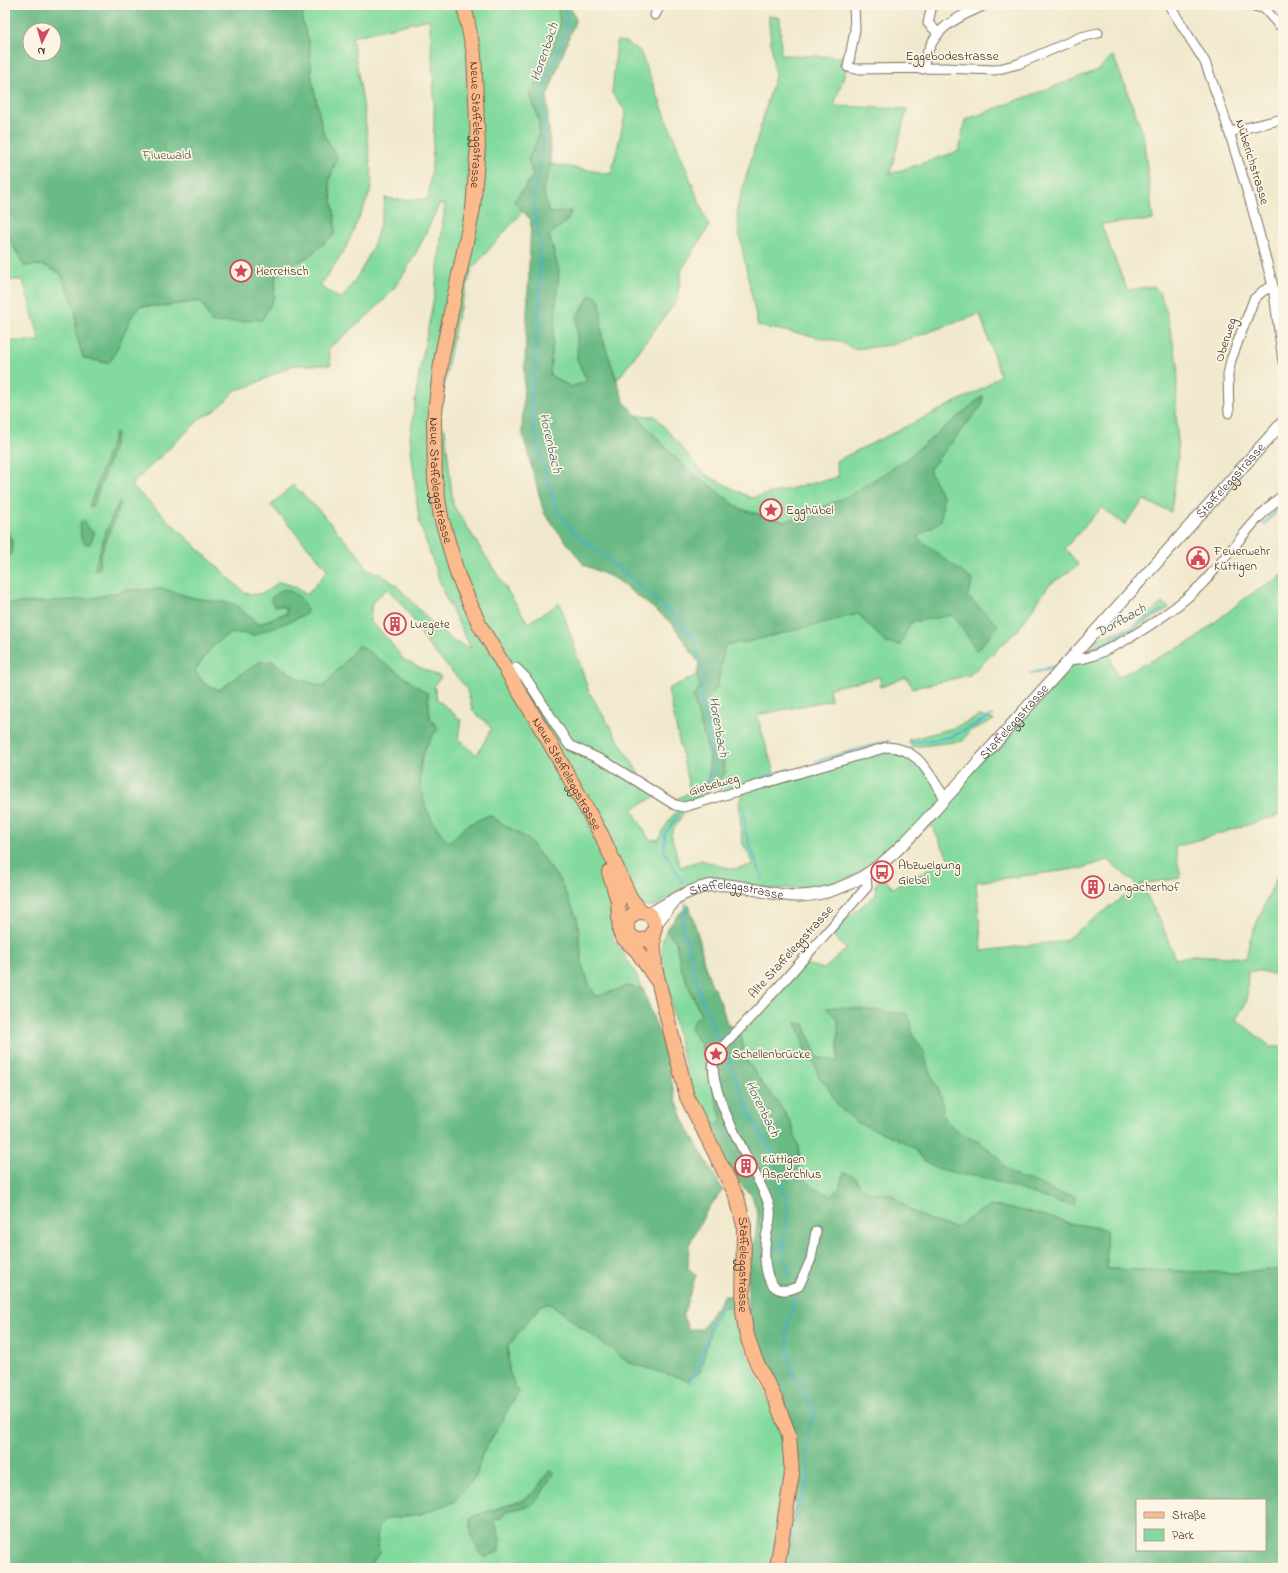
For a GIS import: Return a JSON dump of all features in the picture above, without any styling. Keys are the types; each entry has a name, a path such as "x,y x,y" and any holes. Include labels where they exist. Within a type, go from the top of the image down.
{"main road":[{"name":"Neue Staffeleggstrasse","path":"464,5 474,54 478,146 473,209 442,355 434,420 435,479 441,517 451,554 479,624 547,738 602,836 630,897 650,921"},
{"path":"590,817 596,838 614,884 618,901 620,932 622,937 637,951 658,984"},
{"path":"614,884 620,891 624,900 629,933 636,938 646,939 650,921 634,913 628,920"},
{"name":"Staffeleggstrasse","path":"650,921 658,984 687,1097 737,1197 744,1226 743,1310 746,1332 754,1358 776,1401 790,1435 792,1474 777,1568"},
{"name":"Staffeleggstrasse","path":"636,938 655,968"}],"street":[{"path":"655,15 660,5"},
{"name":"Eggebodestrasse","path":"854,5 855,30 848,67 866,70 923,68 986,70 1006,68 1081,37 1098,33"},
{"path":"932,5 928,23 938,33"},
{"path":"923,68 925,55 938,33 948,24 985,5"},
{"name":"Nüberichstrasse","path":"1169,5 1205,62 1229,132 1252,207 1273,286 1283,361"},
{"path":"1249,5 1264,8 1279,25 1283,26"},
{"path":"1229,132 1283,119"},
{"name":"Oberweg","path":"1229,413 1228,379 1231,360 1254,299 1263,291 1273,286"},
{"name":"Staffeleggstrasse","path":"650,921 670,907 683,895 698,888 715,885 777,895 801,896 849,884 866,876 896,852 1072,659 1283,422"},
{"path":"1072,659 1080,660 1108,649 1141,631 1180,603 1201,584 1254,523 1283,495"},
{"name":"Giebelweg","path":"516,668 526,678 569,745 606,762 675,805 684,807 888,747 900,747 916,755 945,798"},
{"name":"Alte Staffeleggstrasse","path":"816,1230 811,1259 799,1286 784,1291 774,1287 767,1274 765,1262 766,1237 770,1219 770,1209 757,1177 728,1121 713,1072 713,1060 726,1043 780,986 867,887 866,876"}],"green space":[{"name":"Fluewald","path":"5,5 304,5 302,21 309,43 312,80 323,132 337,158 329,181 335,217 335,234 309,256 276,274 274,298 262,320 212,323 201,301 163,306 140,306 132,316 112,359 107,363 83,358 76,333 76,309 60,273 42,265 24,266 5,230"},
{"path":"304,5 558,5 560,28 548,63 530,94 537,113 539,127 537,141 528,159 533,176 514,201 523,211 472,269 456,322 440,409 439,427 445,429 453,505 528,623 560,603 589,692 641,777 662,793 632,809 649,839 659,840 662,831 677,810 683,813 671,834 680,867 702,860 719,866 735,869 754,864 742,842 739,802 744,794 721,792 717,782 725,773 718,732 707,700 717,686 724,645 747,642 858,614 886,643 911,622 953,615 967,596 973,581 916,537 943,497 929,470 982,405 983,396 904,461 847,497 786,522 740,509 681,464 636,415 655,416 704,474 751,498 838,477 836,461 982,389 1000,375 980,314 892,345 854,349 839,341 758,326 740,238 737,209 775,76 768,15 780,18 781,55 850,57 834,106 907,109 890,174 959,151 965,120 1098,70 1113,55 1143,133 1153,220 1101,224 1127,290 1154,286 1160,294 1166,310 1178,365 1176,407 1178,457 1171,512 1144,500 1124,525 1102,507 1065,548 1079,565 1049,585 1018,630 970,675 913,688 906,677 881,687 880,677 829,688 831,700 757,715 776,780 887,747 916,755 945,798 1068,667 1080,660 1108,649 1117,677 1195,640 1201,633 1247,597 1283,575 1283,814 1175,847 1181,878 1141,884 1163,927 1175,959 1193,955 1246,958 1250,939 1283,862 1283,977 1261,971 1248,971 1247,1002 1236,1019 1271,1047 1283,1047 1283,1270 1266,1269 1238,1273 1107,1269 1106,1229 1073,1224 1030,1212 990,1205 955,1228 920,1216 906,1207 891,1194 879,1194 865,1190 858,1183 855,1177 844,1173 839,1189 831,1195 815,1189 802,1176 798,1145 791,1123 777,1101 762,1083 744,1057 741,1035 805,964 824,969 846,949 833,936 844,920 876,895 875,885 882,876 893,888 949,859 931,825 854,876 818,887 770,889 704,881 679,890 656,906 639,907 588,823 601,855 610,891 613,938 631,965 643,989 628,986 595,997 583,969 577,918 560,881 529,840 489,815 468,825 449,842 434,826 423,802 420,776 421,763 425,751 430,739 438,729 430,717 428,693 323,687 301,680 272,661 259,662 219,690 204,683 195,671 213,646 219,641 231,634 238,633 254,635 265,629 302,616 282,606 287,609 286,614 258,624 234,604 194,598 163,589 128,590 94,598 74,600 5,604 5,564 12,553 12,539 5,529 5,341 40,341 23,280 5,280 5,230 24,266 42,265 60,272 76,309 76,333 84,358 106,363 112,359 132,316 140,306 163,306 201,301 274,298 276,274 309,256 335,217 329,180 337,158 323,132 312,80 309,43 302,21","holes":["429,19 434,87 434,131 428,199 400,200 385,198 380,226 365,264 341,299 320,286 345,249 370,193 372,179 364,109 352,37","439,204 445,204 435,292 419,374 410,437 419,521 444,594 471,648 454,642 432,623 398,587 381,574 368,570 359,556 318,509 293,485 271,505 328,570 307,595 294,586 279,582 259,594 245,593 131,485 202,417 216,409 235,390 250,386 293,365 331,365 328,349 371,313 384,300 401,278 422,242","387,589 398,599 428,645 466,687 473,711 489,725 491,729 477,755 458,739 461,720 437,699 434,686 441,677 404,660 387,638 370,621 372,602","1108,860 1138,886 1064,941 982,951 976,882 1083,868"]},
{"path":"558,5 569,5 576,19 547,96 551,164 543,191 549,213 571,211 567,221 549,235 559,271 550,375 571,387 587,381 577,359 577,316 591,294 600,300 602,337 624,402 681,464 740,509 785,522 847,497 904,461 983,396 982,405 929,470 943,497 941,521 917,537 973,581 967,596 998,625 977,651 953,615 911,622 900,645 886,643 858,614 747,642 725,645 717,686 707,700 718,732 725,773 707,793 710,757 693,697 700,687 697,675 699,663 672,623 616,579 584,565 544,513 522,431 531,220 514,202 533,176 528,159 537,141 539,127 537,113 530,94 548,63 560,28"},
{"path":"617,41 625,42 640,51 709,227 682,269 677,300 617,380 602,337 600,301 577,359 587,381 571,387 550,375 559,271 549,235 567,221 571,211 549,214 543,191 551,164 611,174 626,112 612,93"},
{"path":"115,433 117,433 113,450 95,501 92,506 89,507"},
{"path":"119,501 121,503 101,554 99,570 94,570 106,531"},
{"path":"83,520 90,530 95,532 90,544 85,544 81,538 80,522"},
{"path":"5,529 12,543 12,550 5,564"},
{"path":"163,589 194,598 234,604 258,624 286,614 287,609 282,606 274,606 270,599 278,592 285,589 290,591 300,597 304,603 307,612 295,619 254,636 240,633 231,634 218,641 213,646 195,671 204,683 219,690 259,662 272,661 301,680 323,687 359,645 428,694 430,717 438,729 428,742 422,756 420,771 424,802 430,816 449,842 468,825 489,815 529,840 560,881 577,918 583,969 595,997 628,986 643,989 664,1047 675,1097 686,1126 723,1190 707,1210 689,1245 688,1268 696,1275 683,1315 688,1329 702,1329 724,1295 734,1297 735,1307 721,1307 713,1321 700,1372 687,1380 629,1363 551,1304 541,1305 508,1346 509,1372 518,1392 482,1455 476,1476 454,1502 420,1514 385,1519 379,1526 377,1536 379,1553 368,1568 5,1568 5,604 74,600 94,598 128,590"},
{"path":"1162,603 1169,608 1118,640 1087,654 1097,638 1132,627"},
{"path":"697,675 700,687 693,697 710,757 707,793 692,808 675,800 690,792 668,689"},
{"path":"980,716 994,720 969,731 963,741 912,747 908,740 953,728"},
{"path":"689,905 700,942 704,963 711,983 720,1001 727,1023 741,1035 744,1057 762,1083 777,1101 791,1123 798,1145 802,1176 815,1189 831,1195 839,1189 844,1173 855,1177 858,1183 865,1190 879,1194 891,1194 906,1207 920,1216 955,1228 990,1205 1030,1212 1073,1224 1106,1229 1107,1269 1238,1273 1266,1269 1283,1270 1283,1568 946,1568 926,1562 924,1568 785,1568 797,1487 748,1317 747,1257 755,1240 758,1215 752,1196 731,1174 707,1126 722,1121 701,1044 690,1030 694,1020 701,1015 681,968 676,942 666,930 678,915"},
{"path":"666,930 676,942 681,968 701,1016 695,1038 701,1044 722,1121 707,1126 695,1103 676,1029 662,958 662,942"},
{"path":"841,1007 908,1014 913,1035 924,1052 928,1068 942,1098 942,1114 946,1121 959,1132 979,1141 998,1157 1005,1169 1019,1178 1031,1180 1056,1192 1076,1197 1074,1205 1061,1203 975,1175 963,1175 936,1168 924,1161 915,1149 900,1140 856,1122 839,1107 827,1086 819,1077 815,1066 804,1050 803,1039 796,1023 804,1024 817,1057 838,1062 838,1020 826,1008"},
{"path":"541,1304 551,1304 589,1333 700,1371 713,1321 721,1307 735,1307 742,1340 778,1425 785,1454 785,1487 771,1568 627,1568 597,1563 553,1564 551,1568 368,1568 379,1553 377,1536 379,1526 385,1519 420,1514 476,1476 482,1455 518,1392 509,1372 508,1346","holes":["554,1473 530,1506 509,1510 501,1518 493,1520 471,1517 521,1501 535,1492 542,1480"]},
{"path":"549,1471 554,1472 539,1498 530,1506 509,1510 501,1518 494,1520 500,1539 499,1552 484,1557 473,1539 471,1517 521,1501 535,1492"}],"waterway":[{"name":"Horenbach","path":"563,5 567,18 565,34 541,94 546,118 539,174 534,188 534,210 540,245 539,327 531,398 535,433 556,508 573,532 625,573 670,612 692,636 704,671 701,698 715,769 695,799"},
{"name":"Dorfbach","path":"1280,73 1283,56"},
{"name":"Dorfbach","path":"1280,76 1283,91"},
{"name":"Dorfbach","path":"1264,524 1283,504"},
{"name":"Dorfbach","path":"1090,650 1122,634 1162,610"},
{"name":"Dorfbach","path":"1030,674 1055,666"},
{"name":"Dorfbach","path":"909,743 951,737 993,715"},
{"name":"Dorfbach","path":"816,761 889,741"},
{"name":"Dorfbach","path":"749,782 789,769"},
{"name":"Dorfbach","path":"743,803 746,834 763,880"},
{"name":"Horenbach","path":"678,815 665,834 664,851 682,882"},
{"name":"Horenbach","path":"686,903 682,927 692,959 700,995 719,1041"},
{"name":"Horenbach","path":"726,1054 751,1117 772,1151 788,1209 784,1244 785,1257 790,1277"},
{"path":"772,1250 784,1244"},
{"path":"794,1298 794,1306 786,1330 791,1371 815,1414 807,1427 808,1482 794,1513"},
{"path":"688,1383 697,1369 711,1326 724,1303"},
{"path":"789,1537 793,1521"},
{"path":"787,1568 788,1541"}],"place":[{"name":"Herretisch","path":"241,271"},
{"name":"Egghübel","path":"771,510"},
{"name":"Feuerwehr Küttigen","path":"1198,558"},
{"name":"Luegete","path":"395,624"},
{"name":"Abzweigung Giebel","path":"882,872"},
{"name":"Langacherhof","path":"1093,887"},
{"name":"Schellenbrücke","path":"716,1054"},
{"name":"Küttigen Asperchlus","path":"746,1166"}]}
